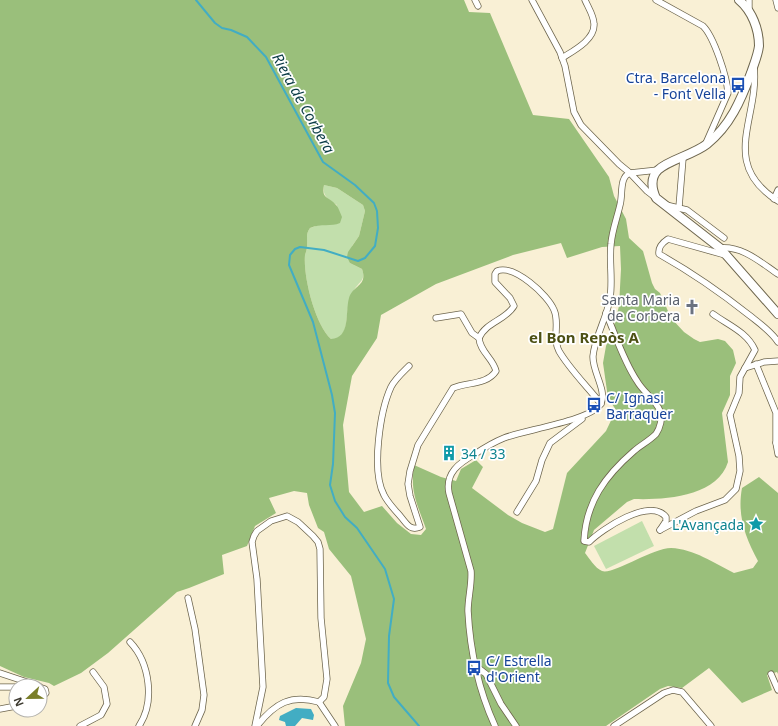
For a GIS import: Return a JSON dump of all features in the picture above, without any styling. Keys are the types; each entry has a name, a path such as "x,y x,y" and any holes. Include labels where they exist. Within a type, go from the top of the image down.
{"street":[{"path":"475,0 478,6"},
{"path":"532,0 562,58 574,112 581,125 619,164 630,172 647,191 723,252 778,314"},
{"path":"562,58 581,45 593,31 594,23 585,0"},
{"path":"656,0 696,20 706,29 728,87 728,96 706,145"},
{"path":"739,0 749,10"},
{"path":"517,512 536,481 542,460 550,443 598,408 601,404 602,391 595,370 594,354 612,289 611,243 621,203 623,180 630,172 658,170 683,158 706,145 720,133 734,112 747,83 758,51 758,39 749,10 749,0"},
{"path":"776,0 778,8"},
{"path":"754,64 756,85 744,137 746,160 753,179 767,194 776,200 778,190"},
{"path":"747,83 754,90"},
{"path":"679,207 683,158"},
{"path":"656,198 652,186 654,175 658,170"},
{"path":"664,205 679,207 698,217 724,238"},
{"path":"778,274 740,250 730,247 723,252 672,240 664,242 659,250 659,254 694,273 715,289 761,325 778,342"},
{"path":"479,338 484,329 509,312 514,306 510,298 495,282 495,274 502,269 514,272 526,280 549,300 557,318 555,340 559,351 601,404"},
{"path":"606,313 629,368 638,383 660,410 661,417 660,428 656,434 618,464 604,480 589,513 585,527 584,541 588,542 607,528 642,510 651,509 663,513 666,517 666,521 660,530 696,511 725,500 736,488 740,471 739,456 730,415 740,393 740,377 755,350 752,344 734,327 713,314"},
{"path":"410,366 394,383 388,399 377,453 377,468 383,495 409,527 415,528 420,527 410,496 408,484 410,471 418,445 453,388 488,379 496,371 495,365 482,349 479,338 472,333 461,314 436,318"},
{"path":"746,368 756,364 778,361"},
{"path":"756,364 778,420 778,454"},
{"path":"495,726 486,703 471,641 468,610 471,571 447,486 450,476 464,461 498,441 535,428 588,415"},
{"path":"256,726 263,687 257,579 252,542 257,531 271,521 280,517 287,516 298,522 314,536 320,549 321,611 327,679 324,697 319,702"},
{"path":"188,598 195,629 204,695 202,710 196,726"},
{"path":"130,642 141,658 146,673 148,692 147,710 139,726"},
{"path":"477,667 486,674 498,699 516,726"},
{"path":"80,726 101,715 107,704 104,688 93,672"},
{"path":"0,673 15,678"},
{"path":"771,674 778,690"},
{"path":"614,726 664,693 674,690 682,692 711,726"},
{"path":"256,726 274,707 287,701 306,698 319,702 335,726"}],"green space":[{"path":"0,0 464,0 469,12 490,13 533,115 569,119 609,177 614,196 626,219 629,238 643,251 652,283 655,289 660,293 671,318 684,332 700,342 718,339 725,341 733,350 736,363 730,376 730,395 722,413 728,462 722,474 713,483 688,494 660,499 634,499 627,502 594,530 585,553 599,570 602,571 615,569 654,552 671,548 696,554 734,573 753,568 758,561 743,526 741,517 741,498 742,488 759,477 778,493 778,674 777,672 767,675 772,690 742,703 709,668 682,688 668,686 660,689 606,726 345,726 343,706 361,663 366,639 351,576 329,549 324,532 318,528 309,505 307,493 294,491 269,498 276,513 255,526 247,546 222,555 224,574 177,592 108,653 81,673 54,686 48,683 48,678 24,677 0,666","holes":["324,185 337,188 363,205 365,211 359,236 348,252 347,257 350,263 362,269 363,279 349,298 346,323 342,334 337,338 331,339 320,323 311,300 306,275 305,255 307,235 310,228 340,223 342,217 339,209 325,196 323,190","561,243 567,258 602,247 620,246 621,269 619,306 613,330 606,346 603,363 608,398 616,410 606,431 567,473 553,529 545,532 522,523 508,515 472,488 483,467 476,460 461,469 456,481 441,477 414,465 413,483 415,498 426,529 421,535 411,534 397,523 382,506 364,512 349,492 343,425 352,376 377,338 381,315 436,284 513,255"]},
{"path":"324,185 337,188 363,205 365,211 359,236 352,246 350,263 362,269 363,278 352,294 344,331 340,337 334,339 331,339 325,332 315,312 308,287 305,264 308,230 322,224 337,205 325,195"},
{"path":"642,521 654,546 606,569 594,546"}],"water":[{"path":"296,708 311,709 314,715 313,720 302,718 295,726 286,726 285,722 279,720 280,716"}],"waterway":[{"name":"Riera de Corbera","path":"196,0 215,23 222,28 247,37 266,57 323,162 355,185 374,203 377,211 378,228 375,246 365,258 358,261 324,250 300,247 295,249 290,255 289,265 313,322 332,395 335,413 333,464 330,485 335,501 345,517 357,528 385,569 394,599 389,636 388,683 394,697 419,726"}],"place":[{"name":"Ctra. Barcelona - Font Vella","path":"738,85"},
{"name":"Santa Maria de Corbera","path":"692,307"},
{"name":"C/ Ignasi Barraquer","path":"594,405"},
{"name":"34 / 33","path":"449,453"},
{"name":"L'Avançada","path":"756,524"},
{"name":"C/ Estrella d'Orient","path":"474,668"}],"district":[{"name":"el Bon Repòs A","path":"584,337"}]}
